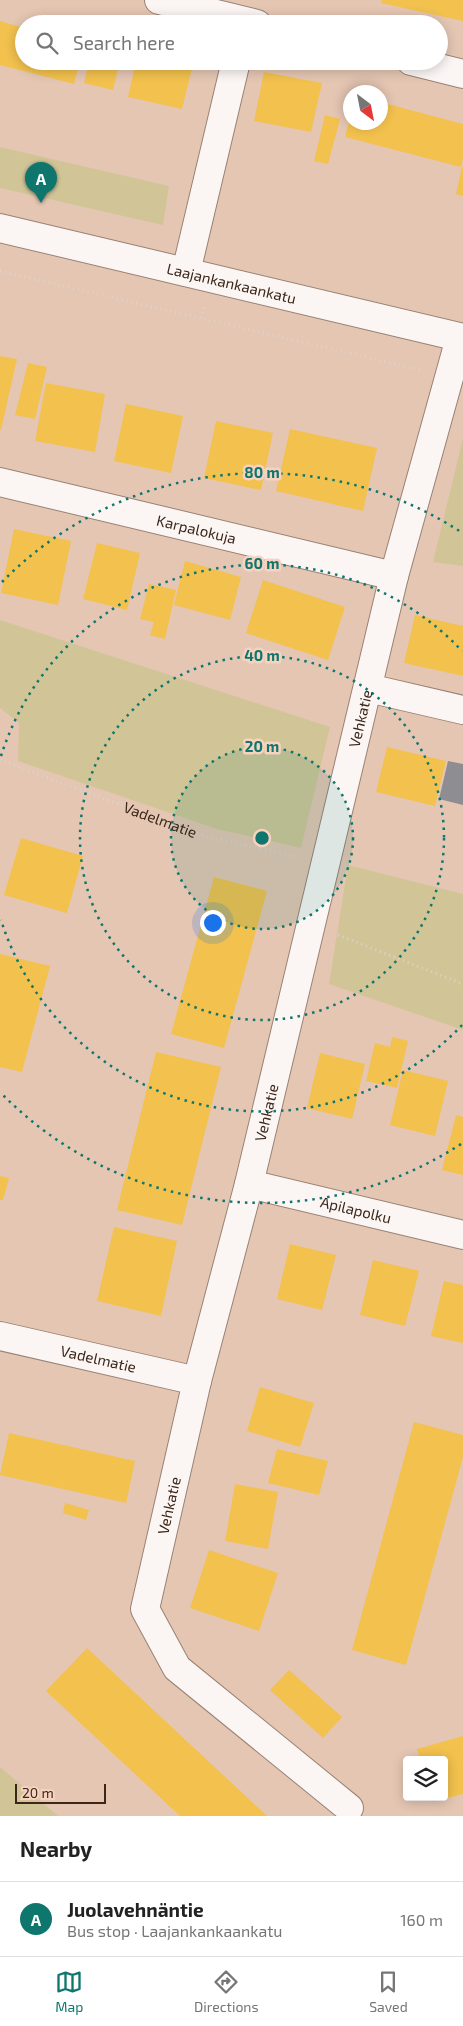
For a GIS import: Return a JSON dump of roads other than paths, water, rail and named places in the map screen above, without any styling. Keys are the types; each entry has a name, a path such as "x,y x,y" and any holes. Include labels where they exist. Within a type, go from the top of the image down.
{"street":[{"path":"159,0 238,15"},
{"path":"186,272 234,70"},
{"path":"447,70 463,74"},
{"name":"Laajankankaankatu","path":"0,228 461,338"},
{"name":"Vehkatie","path":"349,1808 177,1668 146,1609 197,1381 249,1184 394,576 448,376 461,338"},
{"name":"Karpalokuja","path":"0,482 394,576"},
{"path":"368,688 463,710"},
{"name":"Apilapolku","path":"249,1184 463,1235"},
{"name":"Vadelmatie","path":"0,1336 197,1381"}],"place":[{"name":"Juolavehnäntie","path":"41,203"}]}
